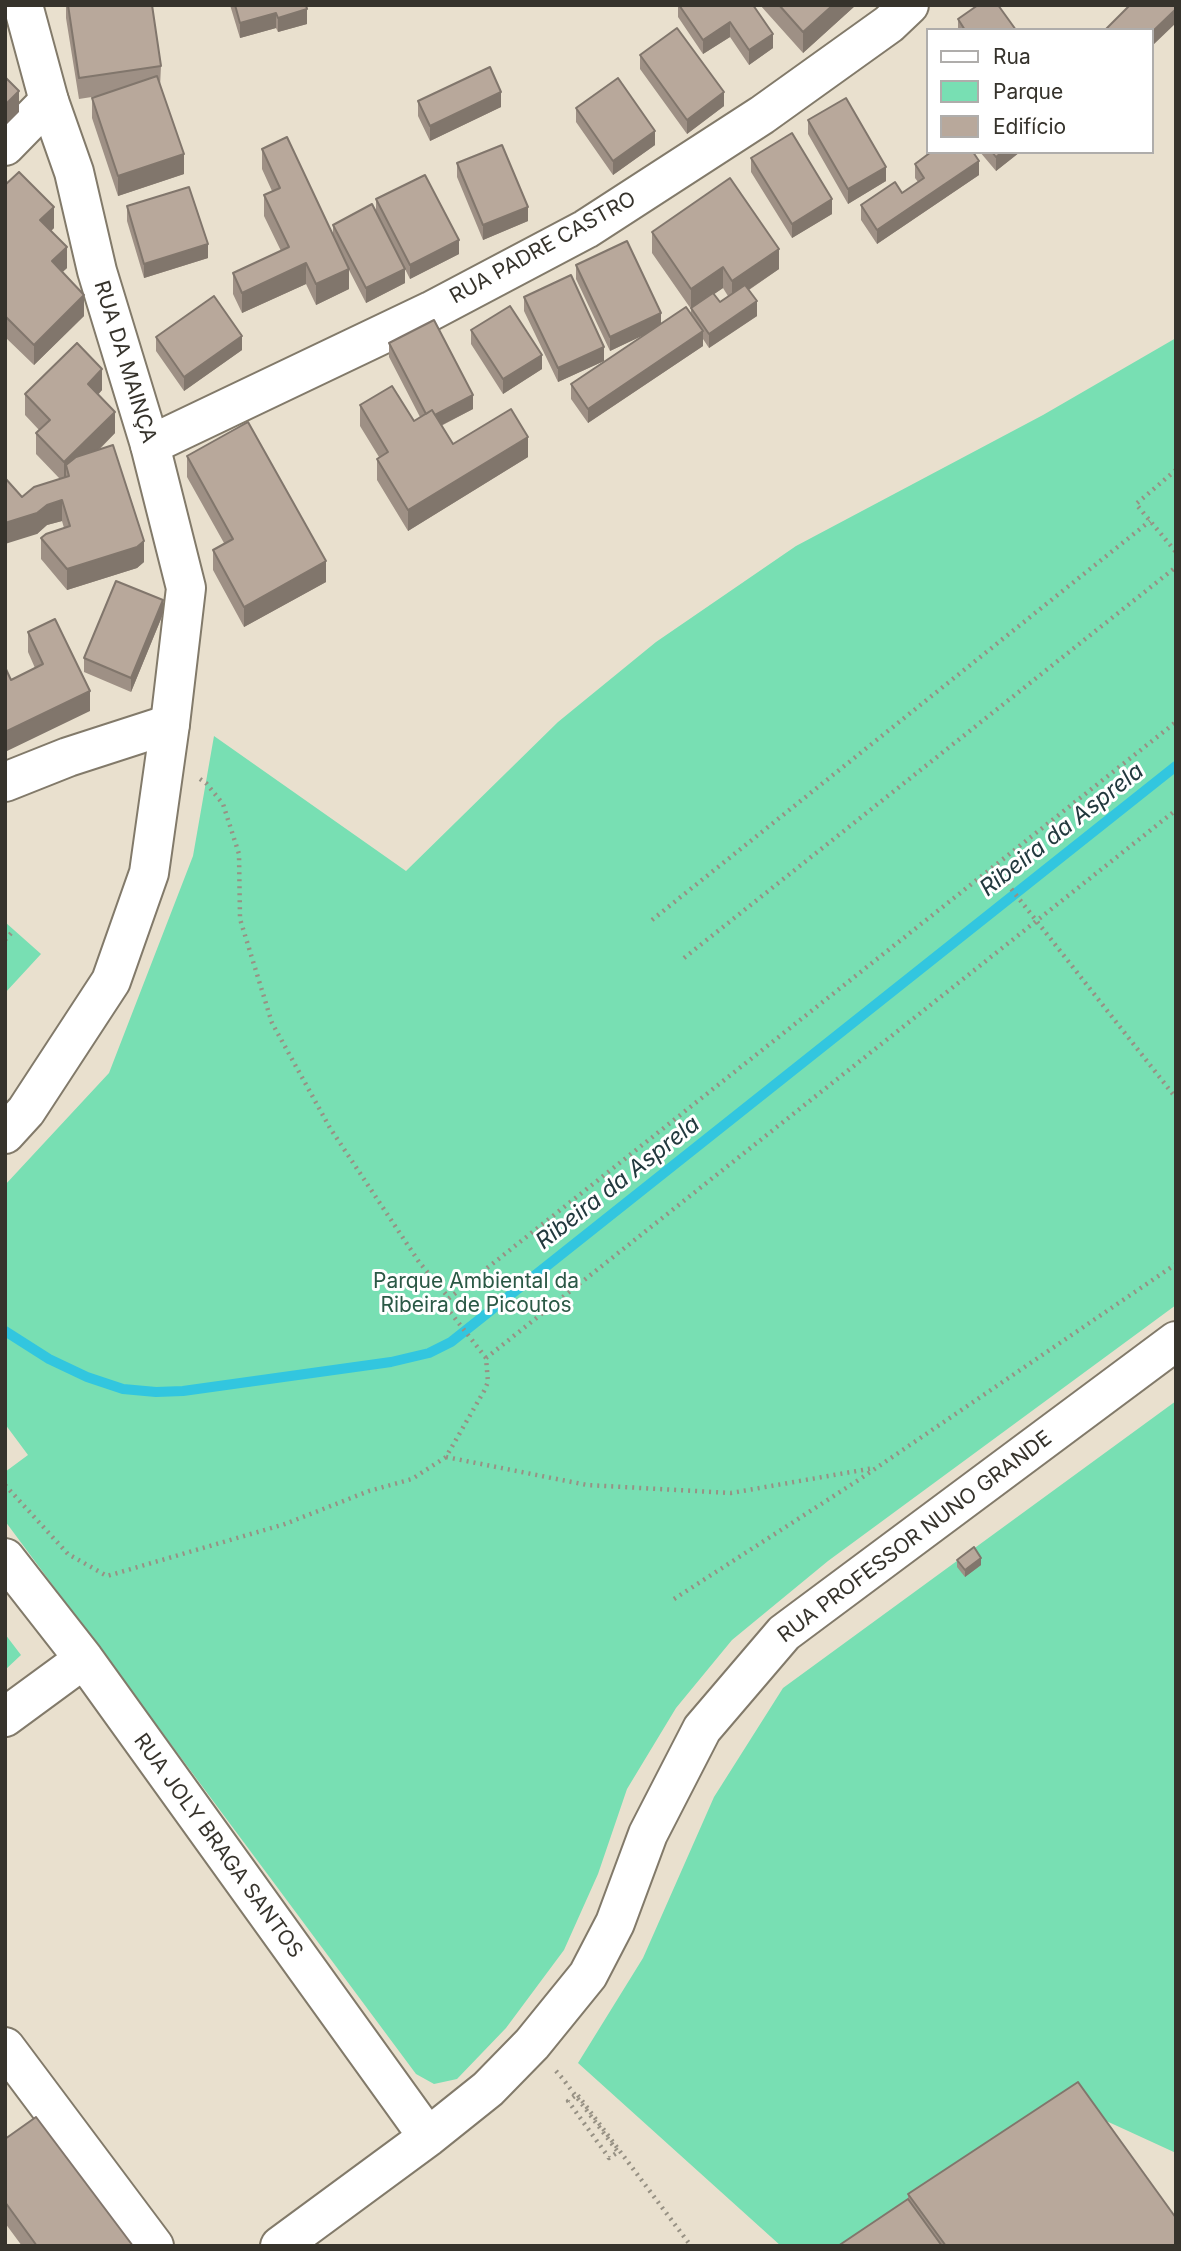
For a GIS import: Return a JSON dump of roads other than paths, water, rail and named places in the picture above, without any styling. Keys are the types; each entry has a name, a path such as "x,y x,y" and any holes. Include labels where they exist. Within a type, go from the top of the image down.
{"street":[{"name":"RUA DA MAINÇA","path":"5,1134 26,1111 111,981 149,873 186,588 150,445 97,271 75,172 49,101 23,5"},
{"name":"RUA PADRE CASTRO","path":"150,445 431,311 586,229 762,115 889,24 909,5"},
{"path":"5,146 49,101"},
{"path":"5,782 68,757 170,724"},
{"name":"RUA PROFESSOR NUNO GRANDE","path":"281,2246 488,2090 532,2044 588,1975 615,1923 648,1834 702,1729 784,1633 1176,1341"},
{"name":"RUA JOLY BRAGA SANTOS","path":"5,1558 84,1659 428,2137"},
{"path":"5,1717 84,1659"},
{"path":"5,2047 37,2118 154,2246"}],"waterway":[{"name":"Ribeira da Asprela","path":"5,1331 49,1359 87,1377 123,1389 156,1392 183,1391 391,1362 429,1353 451,1342 1176,766"}],"park label":[{"name":"Parque Ambiental da Ribeira de Picoutos","path":"476,1294"}]}
